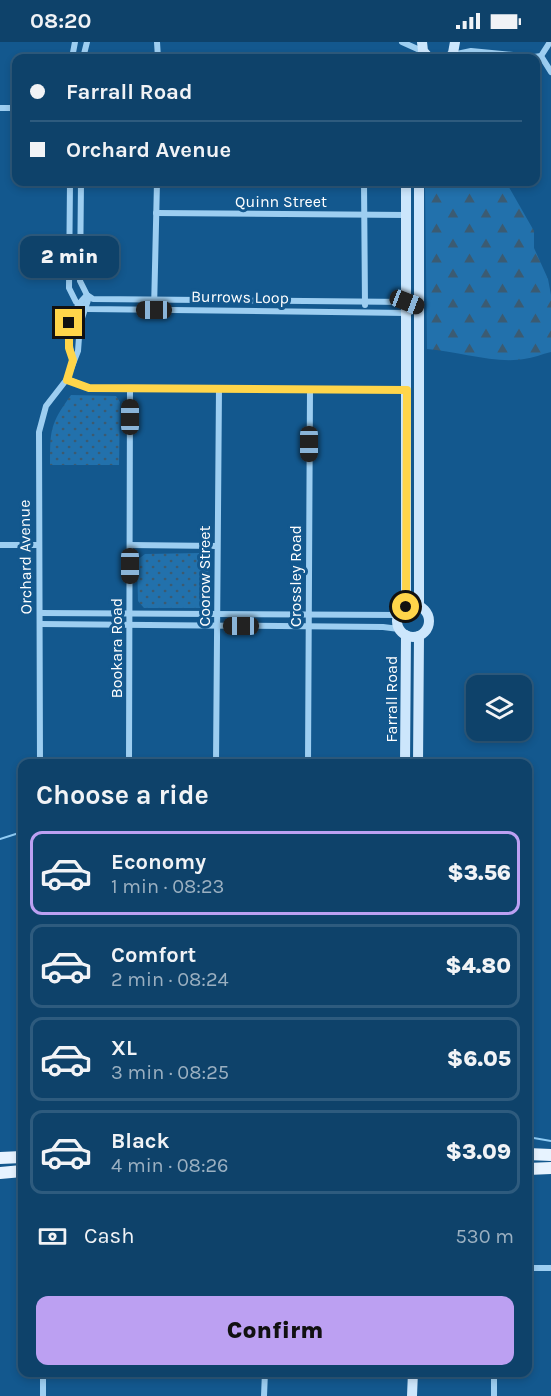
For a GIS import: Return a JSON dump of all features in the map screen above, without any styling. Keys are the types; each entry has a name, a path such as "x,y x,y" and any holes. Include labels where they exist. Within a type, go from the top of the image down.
{"main road":[{"path":"406,186 407,390 402,611 403,632 419,636 425,632 429,623 427,614 419,607 419,186"},
{"path":"402,611 419,607"},
{"name":"Farrall Road","path":"403,632 406,659 405,759"},
{"name":"Farrall Road","path":"418,759 419,636"},
{"path":"406,659 418,659"},
{"path":"532,1154 551,1155"},
{"path":"0,1158 18,1157"},
{"path":"532,1168 551,1168"},
{"path":"0,1173 18,1171"},
{"path":"412,1377 412,1396"}],"street":[{"path":"402,42 425,53"},
{"path":"457,42 471,51"},
{"path":"550,42 541,56 551,72"},
{"path":"460,54 471,51 502,54"},
{"path":"70,186 69,288 78,304 88,296 80,281 81,186"},
{"path":"154,310 157,186"},
{"path":"364,186 365,312"},
{"name":"Quinn Street","path":"156,213 406,216"},
{"path":"70,229 81,229"},
{"path":"69,267 81,267"},
{"name":"Burrows Loop","path":"88,296 154,300 365,302 419,307"},
{"name":"Orchard Avenue","path":"40,759 38,545 40,423 46,406 67,380 79,348 80,324 88,296"},
{"path":"201,300 201,311"},
{"path":"241,300 241,311"},
{"path":"281,301 281,312"},
{"path":"322,301 322,312"},
{"name":"Burrows Loop","path":"78,304 94,310 281,312 365,312 419,307"},
{"name":"Orchard Avenue","path":"73,360 69,348 69,323 78,304"},
{"path":"67,380 89,388 407,390"},
{"name":"Bookara Road","path":"129,759 130,388"},
{"name":"Coorow Street","path":"216,759 219,388"},
{"name":"Crossley Road","path":"308,759 310,390"},
{"path":"0,545 38,545"},
{"path":"130,545 217,546"},
{"path":"40,613 357,615 402,611"},
{"path":"174,614 174,626"},
{"path":"264,615 264,626"},
{"path":"357,615 358,627"},
{"path":"40,624 358,627 403,632"},
{"path":"532,1268 551,1268"},
{"path":"43,1377 43,1396"},
{"path":"264,1396 265,1377"},
{"path":"494,1377 494,1396"}],"green space":[{"path":"425,186 508,186 534,231 534,248 548,279 551,295 551,352 527,358 501,360 427,349"},
{"path":"71,395 116,396 120,402 119,465 50,465 50,443 55,421"},
{"path":"200,553 208,560 209,604 203,608 144,608 138,601 137,560 145,554"}],"waterway":[{"path":"0,839 18,833"},
{"path":"532,1138 551,1141"}],"route":[{"path":"69,323 69,348 73,360 67,380 89,388 407,390 406,607"}]}
